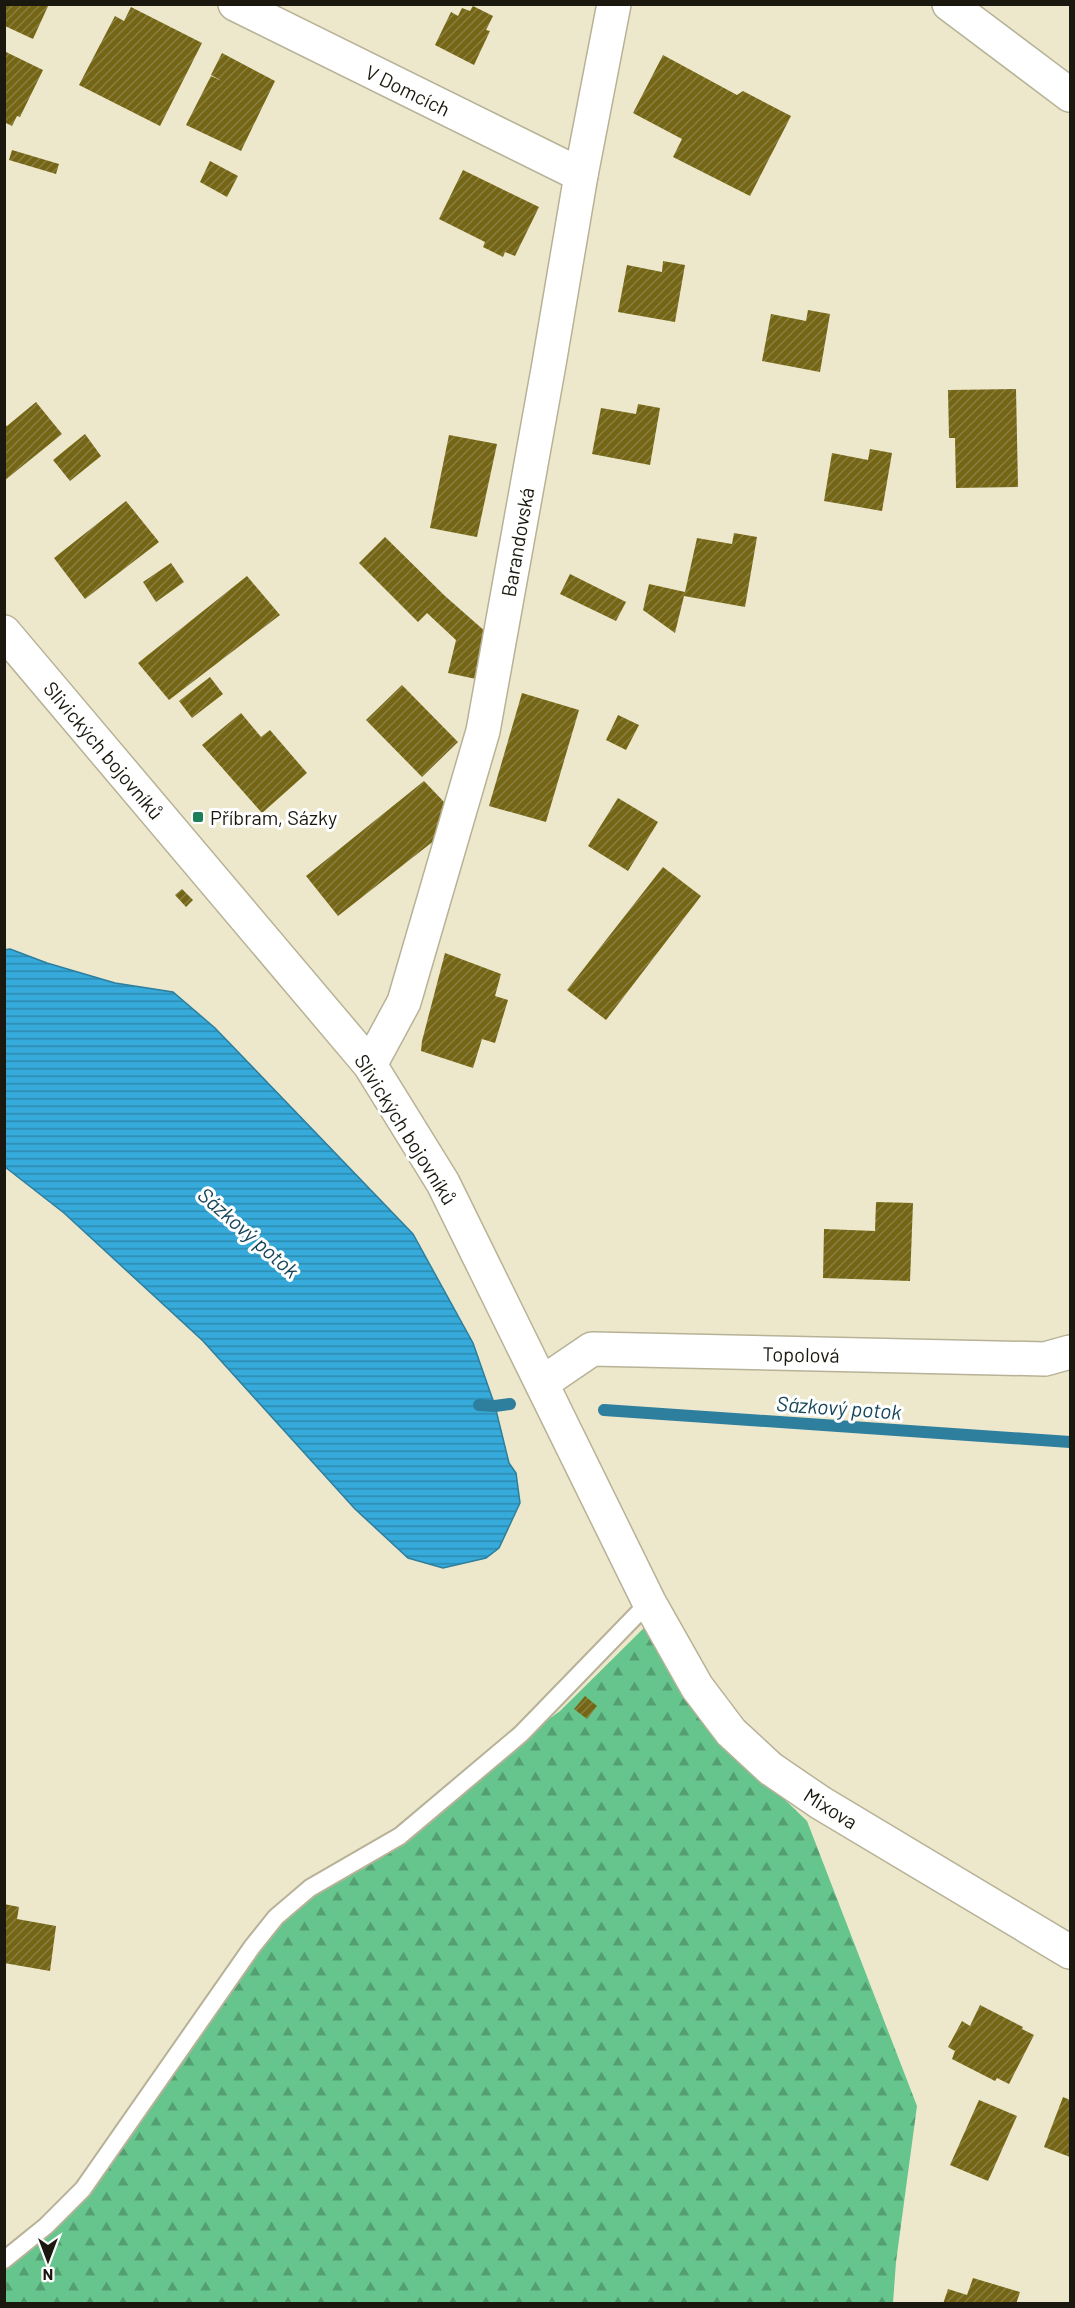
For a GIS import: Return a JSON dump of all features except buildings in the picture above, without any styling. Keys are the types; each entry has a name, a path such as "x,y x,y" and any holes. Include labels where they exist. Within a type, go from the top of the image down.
{"street":[{"name":"V Domcích","path":"235,4 581,175"},
{"name":"Barandovská","path":"370,1065 404,1002 483,731 581,175 614,4"},
{"path":"949,4 1071,95"},
{"name":"Slivických bojovníků","path":"4,632 370,1065 443,1184 649,1602"},
{"name":"Topolová","path":"542,1383 592,1349 1045,1359 1071,1352"},
{"name":"Mixova","path":"649,1602 697,1687 731,1732 771,1769 820,1803 1071,1952"}],"lane":[{"path":"4,2260 46,2226 82,2189 252,1947 276,1917 310,1888 400,1836 441,1803 521,1734 649,1602"}],"green space":[{"path":"650,1622 728,1745 807,1821 917,2106 896,2262 893,2303 5,2304 4,2268 76,2207 283,1914 560,1711"}],"water":[{"path":"10,949 47,963 115,983 173,992 215,1028 413,1234 473,1343 495,1406 509,1463 516,1473 520,1503 499,1548 486,1558 443,1568 408,1558 355,1509 203,1341 64,1213 5,1167 4,950"}],"waterway":[{"name":"Sázkový potok","path":"479,1405 510,1404"},
{"name":"Sázkový potok","path":"604,1410 1070,1442"}],"place":[{"name":"Příbram, Sázky","path":"198,817"}]}
